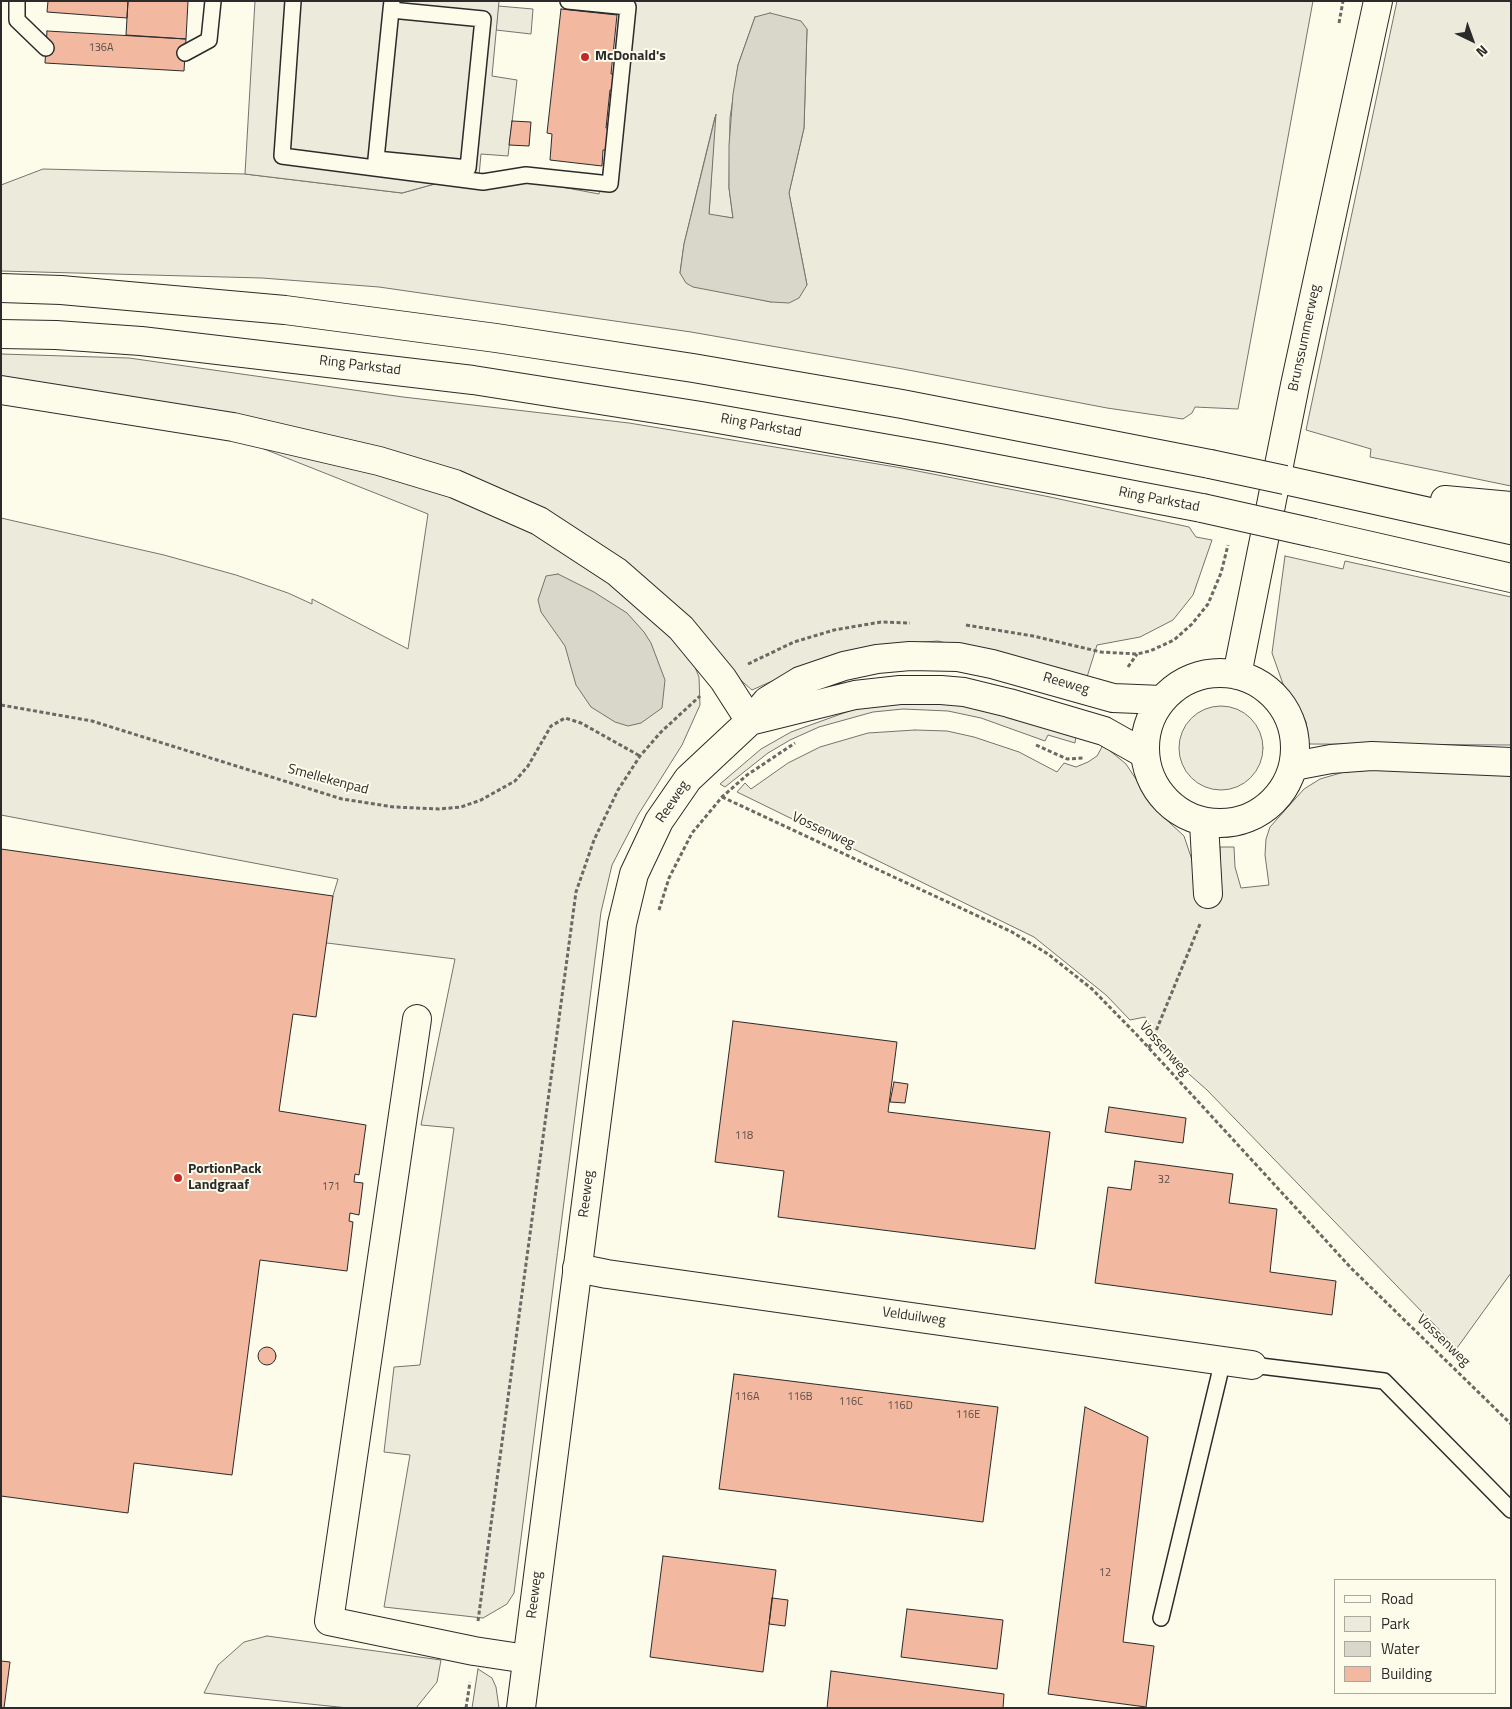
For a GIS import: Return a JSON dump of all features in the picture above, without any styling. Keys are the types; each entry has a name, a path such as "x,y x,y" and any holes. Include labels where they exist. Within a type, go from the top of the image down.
{"main road":[{"name":"Brunssummerweg","path":"1237,675 1295,385 1378,1"},
{"path":"1,288 61,290 285,310 496,338 683,367 902,404 1210,464 1511,530"},
{"name":"Ring Parkstad","path":"1,334 56,335 150,342 473,380 701,416 930,456 1202,508 1511,578"},
{"path":"1,390 233,427 379,461 454,484 538,521 617,572 681,628 722,679 750,721"},
{"path":"1324,489 1511,506"},
{"name":"Reeweg","path":"521,1708 622,924 634,874 659,821 688,779 750,721 767,701 800,681 844,666 877,659 910,656 958,658 992,664 1113,698 1162,700"},
{"path":"1204,675 1237,675 1254,681 1270,692 1282,705 1291,721 1295,739 1294,766 1283,790 1272,804 1258,814 1241,821 1224,824 1204,822 1186,816 1170,805 1158,790 1149,773 1145,754 1146,735 1152,716 1162,700 1174,689 1204,675"},
{"name":"Reeweg","path":"750,721 832,699 879,692 918,689 964,692 1104,731 1145,754"},
{"path":"1294,766 1331,759 1372,756 1511,762"},
{"path":"1204,822 1208,894"},
{"path":"417,1019 329,1620 474,1651 527,1659"},
{"name":"Velduilweg","path":"577,1268 1252,1365"}],"lane":[{"path":"17,1 17,20 46,48"},
{"path":"185,53 209,40 213,1"},
{"path":"293,1 282,156 483,182 526,175 610,184 628,7 568,1"},
{"path":"391,6 483,19 468,168 376,159 391,6"},
{"path":"1161,1618 1223,1360"},
{"path":"1252,1365 1384,1381 1511,1510"}],"path":[{"path":"1338,30 1343,1"},
{"path":"1113,698 1122,676 1137,654 1174,640 1192,624 1208,604 1221,573 1230,536"},
{"name":"Smellekenpad","path":"1,704 92,721 342,798 394,807 439,809 461,807 481,800 515,781 528,766 550,726 565,718 581,723 640,756 618,790 594,840 576,892 474,1651"},
{"path":"1035,745 1067,759 1080,760 1095,750 1104,731"},
{"name":"Vossenweg","path":"802,740 768,759 722,797 1012,932 1048,954 1092,989 1149,1048 1352,1269 1511,1424"},
{"path":"1149,1048 1200,923 1208,894"},
{"path":"466,1708 474,1651"}],"green space":[{"path":"633,1 1313,1 1238,409 1195,407 1192,413 1183,419 1107,408 903,369 691,332 379,287 262,278 1,271 1,185 43,169 245,174 402,193 442,182 492,174 599,194","holes":["755,17 807,29 804,128 789,193 807,285 771,302 736,294 680,273 684,244 715,117 709,215 733,218 729,188 730,118 738,65"]},
{"path":"1397,1 1511,1 1511,486 1370,457 1371,449 1306,430"},
{"path":"498,6 533,9 531,34 496,30"},
{"path":"1,354 129,358 403,397 629,423 902,468 1050,497 1189,527 1196,537 1212,540 1193,595 1173,620 1140,637 1097,645 1087,677 938,641 884,645 826,657 752,690 553,518 1,380"},
{"path":"264,449 365,466 448,494 546,537 621,591 690,655 699,677 700,705 682,745 638,815 612,865 601,912 514,1593 507,1604 483,1618 384,1607 410,1455 384,1452 394,1367 420,1365 454,1128 421,1125 455,959 319,942 338,879 1,815 1,518 164,555 236,575 288,593 312,604 312,599 408,649 428,514"},
{"path":"1285,556 1343,569 1345,561 1511,597 1511,745 1309,744 1306,722 1293,697 1283,684 1272,653"},
{"path":"899,702 947,703 972,707 1076,736 1075,743 1048,735 1045,741 981,718 948,711 903,709 873,712 819,727 790,740 768,753 725,787 720,784 761,749 791,732 852,710"},
{"path":"1221,706 1237,709 1251,718 1260,732 1263,748 1260,764 1251,778 1237,787 1221,790 1205,787 1191,778 1182,764 1179,748 1182,732 1191,718 1205,709"},
{"path":"915,730 947,731 974,737 1019,752 1057,772 1064,763 1076,767 1088,762 1097,756 1103,745 1126,764 1157,811 1184,836 1193,863 1221,893 1220,847 1234,847 1235,867 1241,888 1269,885 1265,855 1266,839 1270,827 1304,789 1320,779 1344,772 1446,765 1511,770 1511,1273 1457,1348 1207,1090 1164,1052 1145,1017 1130,1020 1106,995 1034,937 737,792 745,783 751,789 788,763 820,747 868,733"},
{"path":"267,1636 441,1660 437,1682 416,1708 348,1708 204,1693 218,1665 244,1642"},
{"path":"478,1669 492,1678 496,1687 499,1708 472,1708"}],"shaded area":[{"path":"255,1 499,1 492,76 517,80 508,156 481,154 478,187 442,182 402,193 245,174"}],"water":[{"path":"770,13 801,21 807,29 804,128 789,193 807,285 799,298 789,303 771,302 693,287 686,283 680,273 684,244 716,114 709,214 733,218 729,188 729,145 733,94 738,65 755,17"},
{"path":"558,574 594,592 627,613 651,643 665,680 662,708 641,723 628,726 615,722 591,707 576,685 565,646 541,612 538,600 546,576"}],"building":[{"path":"48,1 128,1 127,18 47,12"},
{"path":"128,1 188,1 186,39 126,35"},
{"path":"561,9 617,15 611,74 616,74 614,91 610,90 606,128 610,128 608,150 603,150 602,166 550,160 552,134 547,133"},
{"path":"47,31 186,39 184,71 45,63"},
{"path":"512,121 531,122 529,146 509,145"},
{"name":"PortionPack Landgraaf","path":"1,849 333,896 316,1017 293,1014 279,1111 366,1125 359,1175 355,1174 354,1182 363,1183 359,1215 350,1213 349,1221 353,1222 347,1271 260,1260 232,1475 134,1463 128,1513 1,1496"},
{"path":"733,1021 897,1042 888,1112 1050,1132 1035,1249 778,1217 784,1171 715,1162"},
{"path":"894,1082 908,1084 905,1103 890,1102"},
{"path":"1109,1107 1186,1118 1183,1143 1105,1132"},
{"path":"1135,1161 1233,1174 1229,1203 1277,1209 1270,1272 1336,1281 1332,1315 1095,1283 1108,1187 1131,1190"},
{"path":"267,1347 273,1350 276,1356 273,1362 267,1365 261,1362 258,1356 261,1350"},
{"path":"734,1374 998,1407 983,1522 719,1489"},
{"path":"1085,1407 1148,1437 1123,1642 1154,1646 1146,1707 1048,1694"},
{"path":"663,1556 776,1570 763,1672 650,1657"},
{"path":"772,1598 788,1600 785,1626 769,1624"},
{"path":"907,1609 1003,1620 997,1669 901,1657"},
{"path":"1,1661 10,1662 4,1708 1,1708"},
{"path":"831,1671 1004,1694 1003,1708 827,1708"}],"place":[{"name":"McDonald's","path":"585,57"},
{"name":"PortionPack Landgraaf","path":"178,1178"}]}
